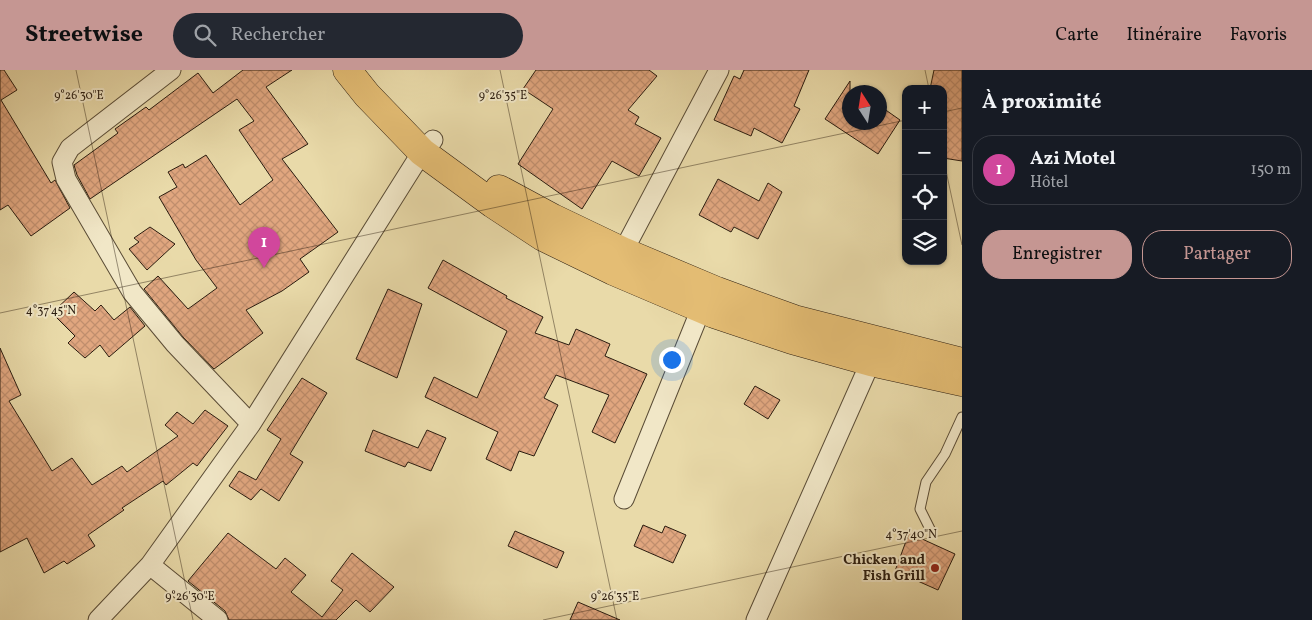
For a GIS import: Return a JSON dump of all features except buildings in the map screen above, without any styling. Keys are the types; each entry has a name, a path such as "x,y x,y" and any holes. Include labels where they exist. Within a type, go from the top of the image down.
{"highway":[{"path":"347,70 367,95 428,146 553,218 618,261 705,298 794,319 875,352 962,382"},
{"path":"367,70 428,146"},
{"path":"875,352 962,362"}],"street":[{"path":"171,70 70,148 62,162 66,178 132,292 176,344 251,424"},
{"path":"618,261 719,70"},
{"path":"98,620 150,565 251,424 428,146"},
{"path":"624,499 705,298"},
{"path":"756,620 875,352"},
{"path":"150,565 218,620"}],"lane":[{"path":"930,528 920,509 926,482 945,454 962,417"}],"place":[{"name":"Azi Motel","path":"264,268"},
{"name":"Chicken and Fish Grill","path":"935,568"}]}
